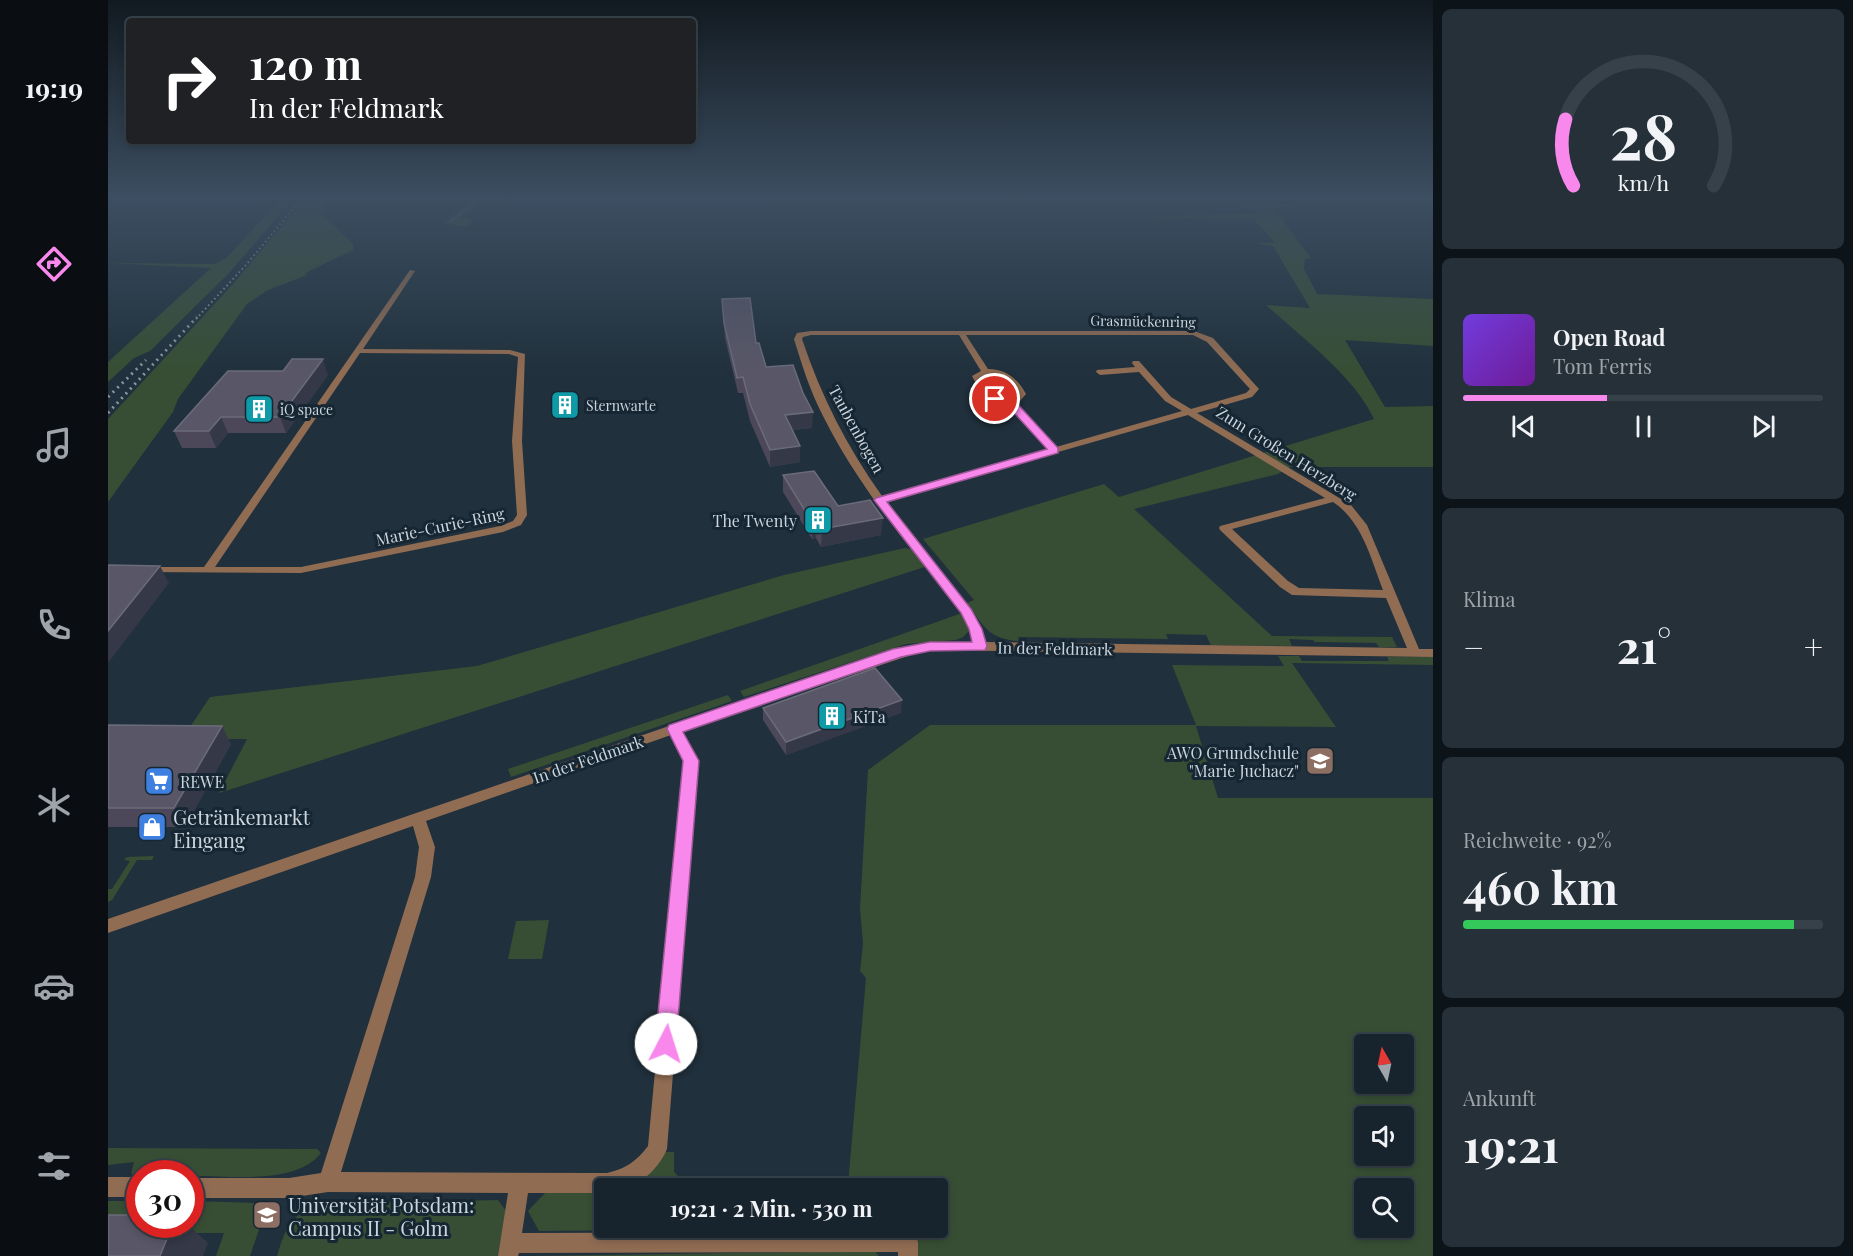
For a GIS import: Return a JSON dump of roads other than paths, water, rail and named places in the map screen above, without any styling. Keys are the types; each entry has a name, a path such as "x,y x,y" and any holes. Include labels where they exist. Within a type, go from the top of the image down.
{"street":[{"path":"207,570 412,272"},
{"name":"Grasmückenring","path":"798,339 802,334 811,333 1201,335 1210,340 1254,386 1255,392 1190,412 880,500"},
{"path":"962,333 986,372"},
{"name":"Taubenbogen","path":"798,339 805,365 823,406 857,467 967,612 976,629 980,646"},
{"name":"Marie-Curie-Ring","path":"141,570 310,569 503,530 521,519 517,441 522,356 510,352 358,351"},
{"name":"Zum Großen Herzberg","path":"1100,372 1139,366 1162,395 1347,507 1362,525 1415,653"},
{"path":"999,372 1011,379 1022,394 1010,401 995,399 987,395 976,379 978,374 999,372"},
{"path":"1010,401 1054,450"},
{"path":"1334,499 1224,528 1284,584 1296,592 1391,594"},
{"name":"In der Feldmark","path":"108,926 674,729 898,653 930,646 1433,653"},
{"path":"204,1188 289,1188 327,1182 607,1183 624,1180 644,1166 657,1149 691,772 691,761 674,729"},
{"path":"327,1182 423,877 427,847 418,818"},
{"path":"520,1183 509,1249 908,1242 908,1256"},
{"path":"108,1187 126,1187"}],"railway":[{"path":"196,319 254,256"},
{"path":"108,413 197,317"},
{"path":"108,397 146,360"}],"place":[{"name":"Sternwarte","path":"565,405"},
{"name":"iQ space","path":"259,409"},
{"name":"The Twenty","path":"818,520"},
{"name":"KiTa","path":"832,716"},
{"name":"AWO Grundschule \"Marie Juchacz\"","path":"1320,761"},
{"name":"REWE","path":"159,781"},
{"name":"Getränkemarkt Eingang","path":"152,827"},
{"name":"Universität Potsdam: Campus II - Golm","path":"267,1215"}]}
